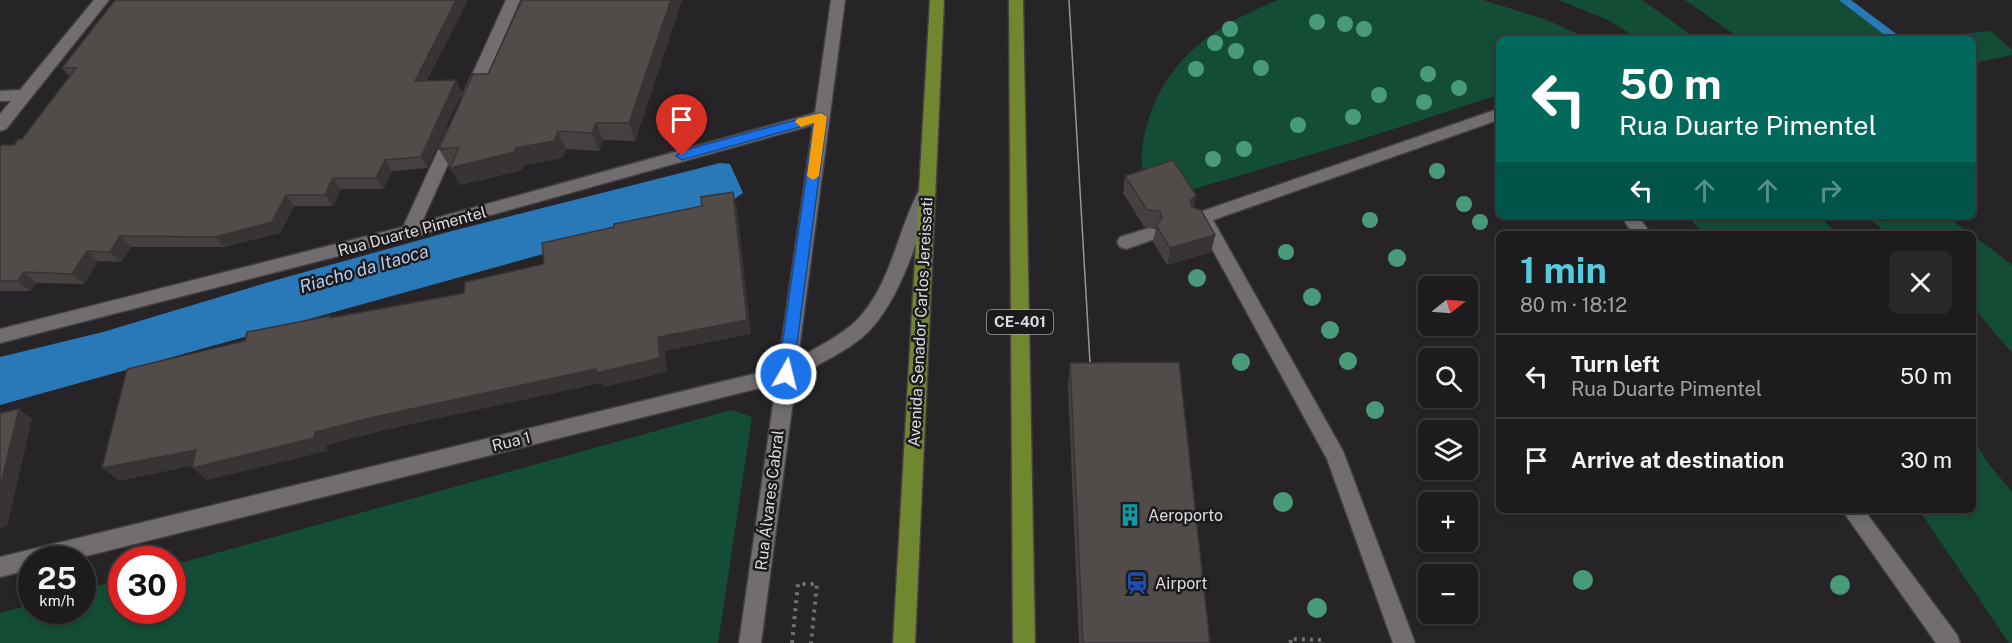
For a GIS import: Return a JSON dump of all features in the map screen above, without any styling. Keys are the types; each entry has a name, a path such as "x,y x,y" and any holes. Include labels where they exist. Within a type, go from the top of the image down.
{"main road":[{"name":"Avenida Senador Carlos Jereissati","path":"904,643 937,0"},
{"name":"CE-401","path":"1016,0 1024,643"}],"street":[{"path":"0,125 102,0"},
{"path":"409,232 513,0"},
{"name":"Rua Álvares Cabral","path":"750,643 838,0"},
{"path":"0,96 24,95"},
{"path":"1404,643 1336,457 1200,218 1496,115"},
{"name":"Rua Duarte Pimentel","path":"0,336 409,232 821,117"},
{"name":"Rua 1","path":"0,567 786,374 845,339 863,325 882,302 927,189"},
{"path":"1631,219 1641,231"},
{"path":"1126,242 1149,234"},
{"path":"1854,513 1949,643"}],"path":[{"path":"792,643 798,584 817,584 811,643"},
{"path":"1291,643 1290,639 1323,640 1323,643"}],"green space":[{"path":"1278,0 1483,0 1547,20 1582,36 1496,36 1496,96 1347,144 1180,193 1146,186 1142,168 1144,136 1158,96 1170,76 1199,44 1256,9"},
{"path":"1559,0 1642,0 1693,36 1634,36 1608,20"},
{"path":"1685,0 1844,0 1893,36 1737,36"},
{"path":"1991,31 2012,50 2012,55 1976,62 1976,36 1935,36"},
{"path":"1690,219 1823,219 1834,231 1701,231"},
{"path":"1870,219 1950,219 1967,231 1884,231"},
{"path":"1976,237 2012,265 2012,353 1976,311"},
{"path":"731,410 752,417 718,643 0,643 0,613 18,608 18,624 96,624 96,586 108,583 108,624 186,624 186,561"},
{"path":"1976,443 1988,463 2012,492 2012,643 2009,643 1921,513 1976,513"}],"water":[{"name":"Riacho da Itaoca","path":"720,163 730,164 743,193 730,202 0,405 0,357 103,332 269,282 452,231"}],"building":[{"path":"115,0 456,0 415,81 456,80 421,157 385,160 376,178 333,178 325,195 286,195 272,222 215,237 120,236 110,252 87,251 72,274 24,272 18,281 0,281 0,146 14,145 18,139 22,139 76,68 62,68"},
{"path":"522,0 671,0 629,123 596,123 592,133 558,131 554,141 516,148 514,152 450,168 459,147 439,149 473,74 488,74"},
{"path":"1173,160 1196,195 1190,201 1192,207 1201,210 1215,235 1170,248 1156,225 1162,218 1160,211 1147,210 1125,176"},
{"path":"733,192 747,320 658,337 660,358 596,373 596,369 374,417 315,432 314,438 192,468 196,450 102,468 127,369 245,341 247,332 464,293 465,282 544,264 542,243 614,227 614,224 702,206 701,197"},
{"name":"Aeroporto","path":"1179,362 1210,643 1083,643 1070,363"},
{"path":"19,409 0,488 0,413"}],"waterway":[{"path":"1844,0 1893,36"}],"tram line":[{"path":"1069,0 1091,380"}],"slow traffic":[{"path":"801,122 821,117 813,176"}],"place":[{"name":"Aeroporto","path":"1130,515"},
{"name":"Airport","path":"1137,583"}],"route":[{"path":"682,156 821,117 786,374"}]}
